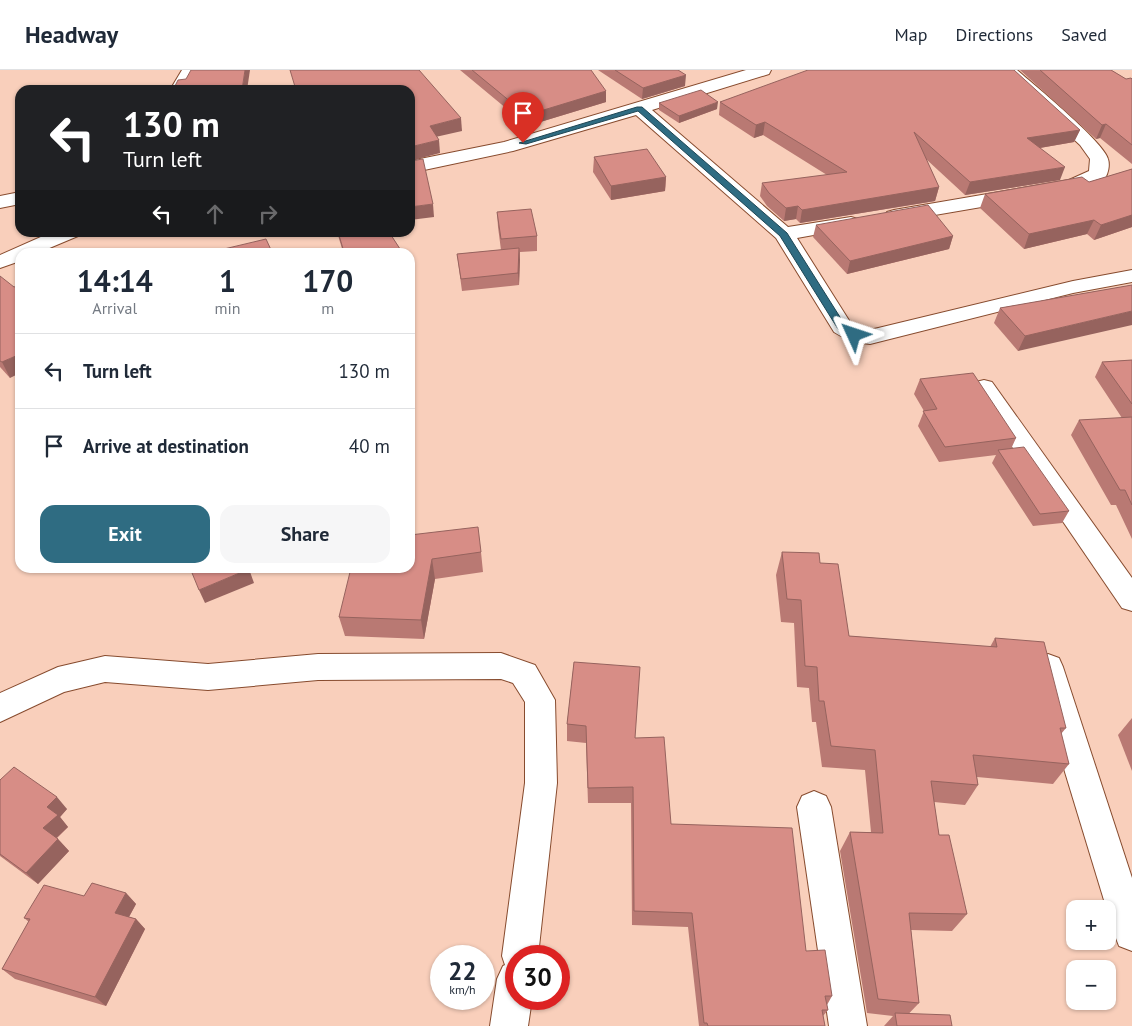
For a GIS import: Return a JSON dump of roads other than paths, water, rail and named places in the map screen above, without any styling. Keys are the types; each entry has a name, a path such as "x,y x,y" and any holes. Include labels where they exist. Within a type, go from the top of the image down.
{"street":[{"path":"182,85 190,70"},
{"path":"415,166 507,147 763,70"},
{"path":"784,234 1074,185 1098,174 1099,159 1086,142 1007,70"},
{"path":"639,108 784,234 842,327 854,335 870,337 1074,286 1132,276"},
{"path":"0,202 15,199"},
{"path":"33,248 59,237"},
{"path":"0,262 15,256"},
{"path":"984,388 1132,600"},
{"path":"1047,664 1132,933"},
{"path":"0,708 58,680 105,669 208,677 318,668 500,666 524,674 540,700 541,783 521,945"},
{"path":"814,807 848,1026"},
{"path":"509,1026 511,1010"}]}
